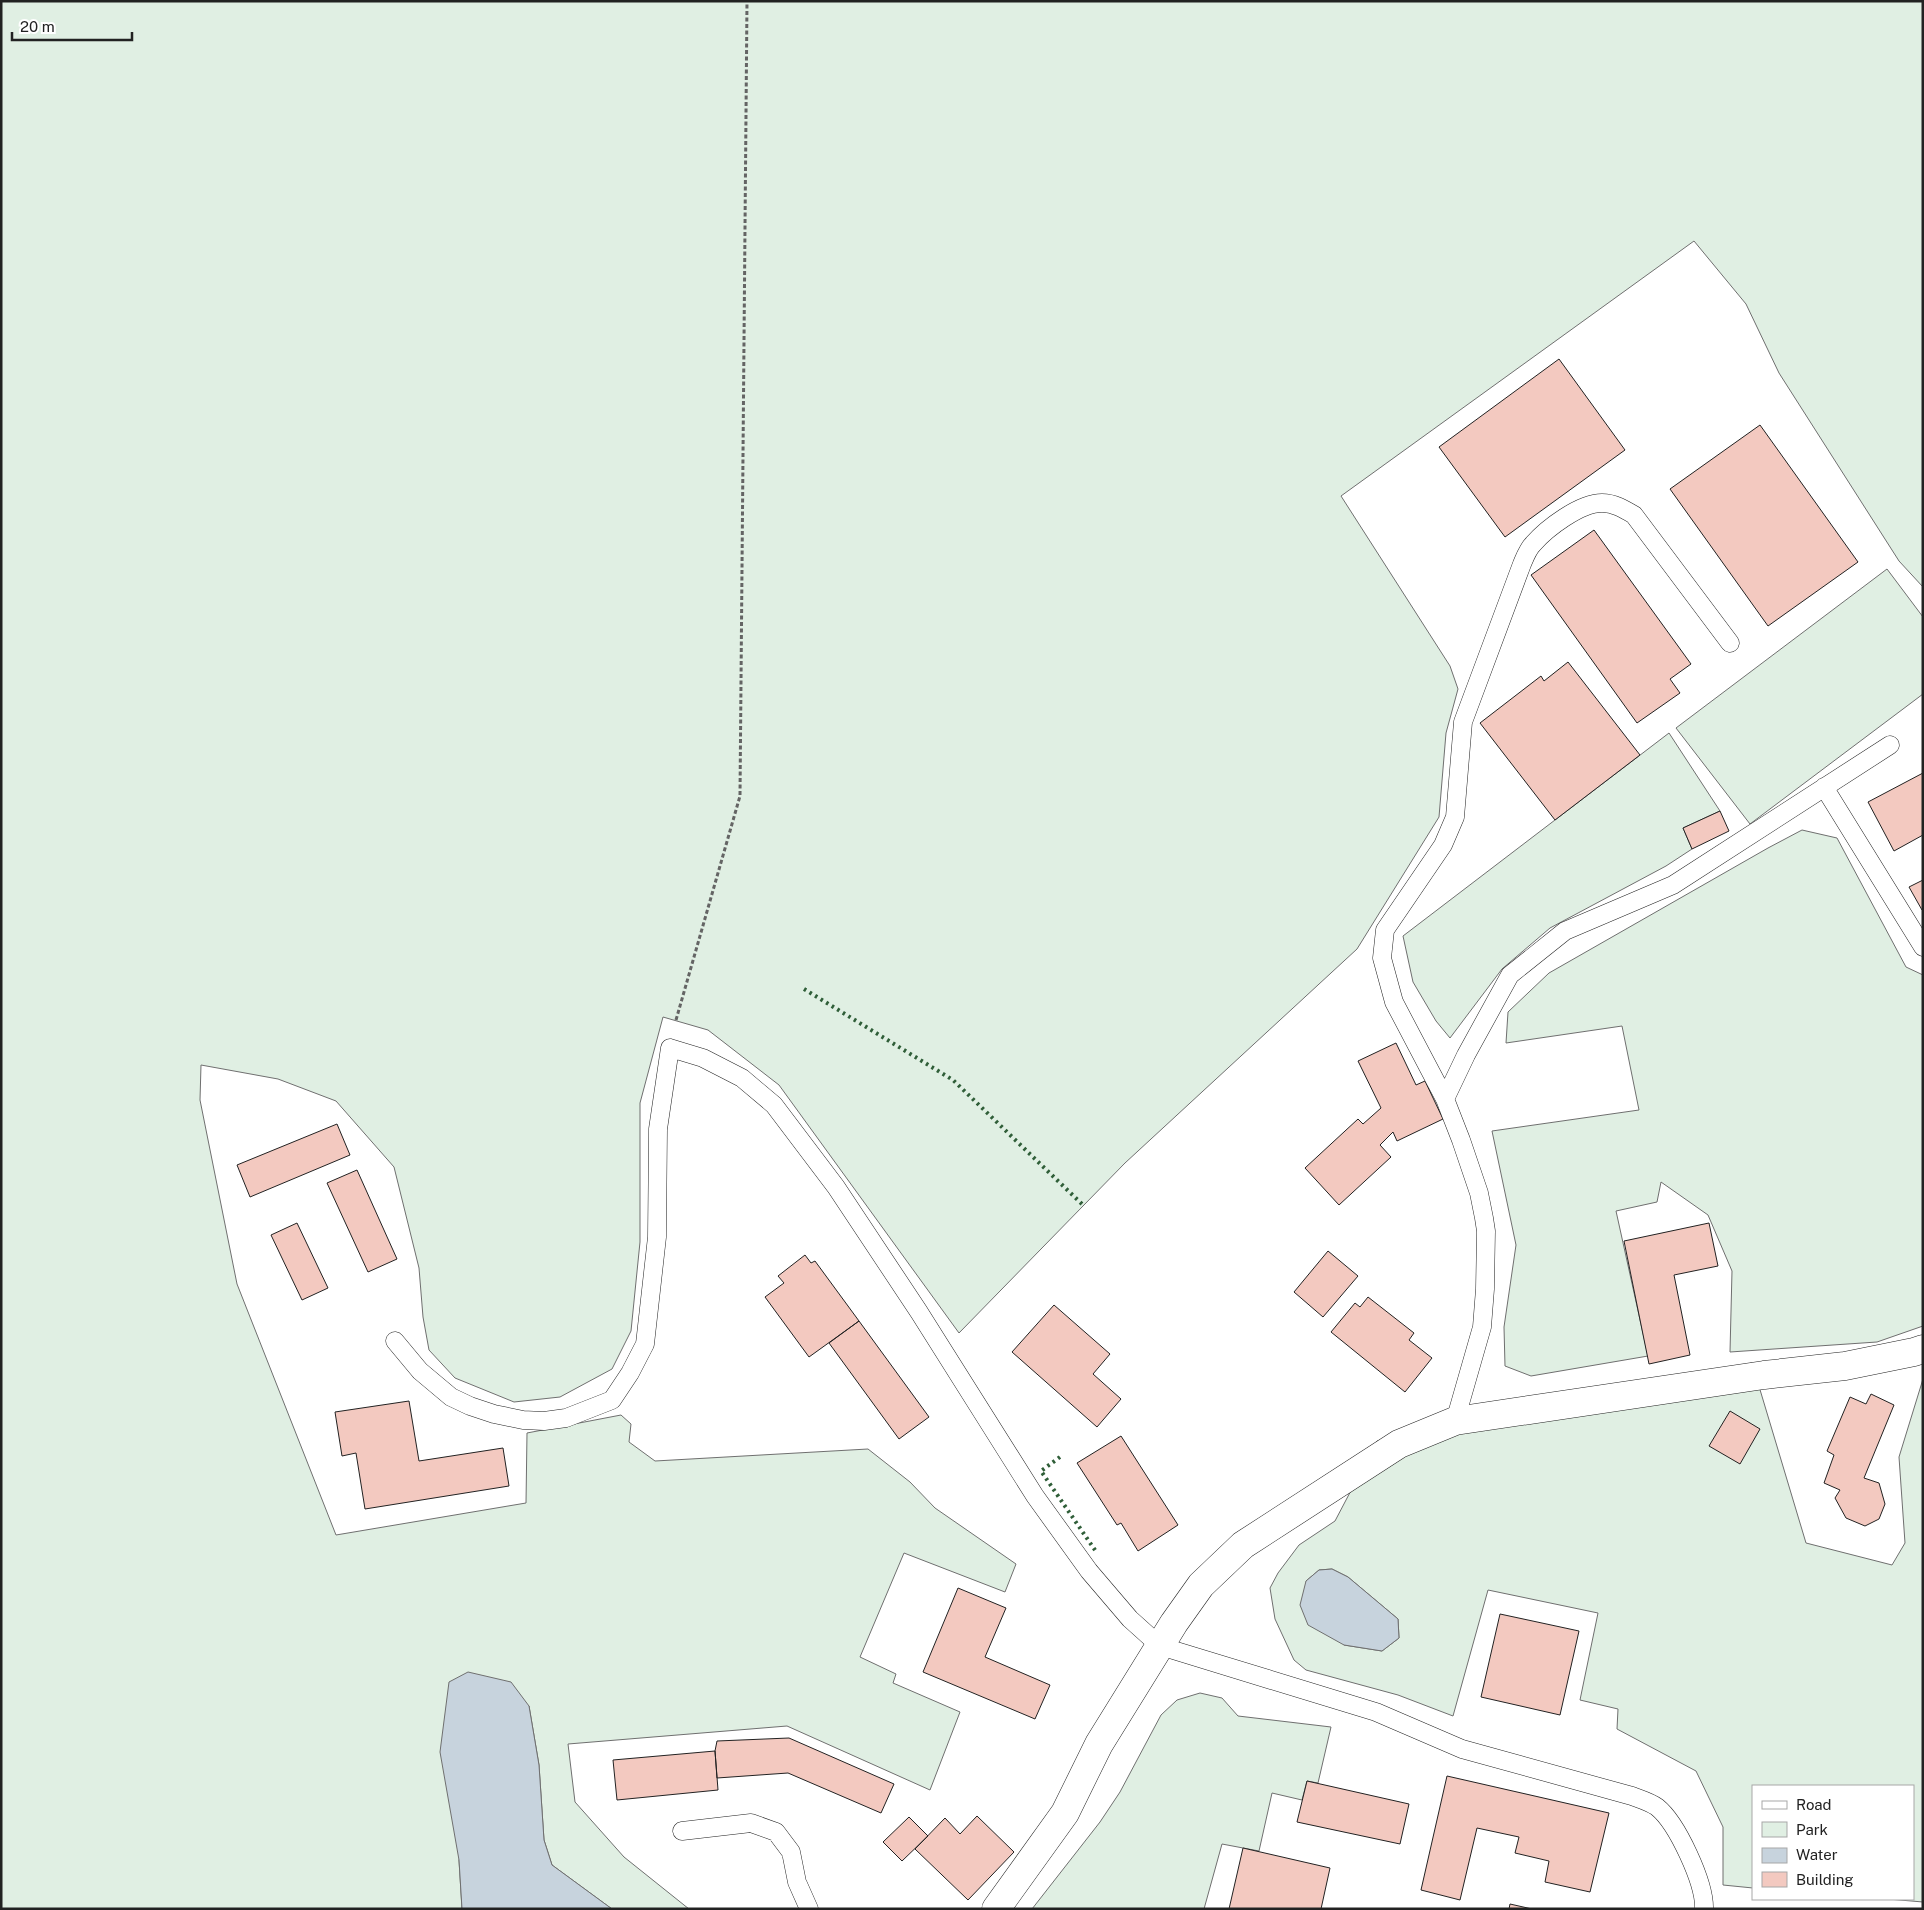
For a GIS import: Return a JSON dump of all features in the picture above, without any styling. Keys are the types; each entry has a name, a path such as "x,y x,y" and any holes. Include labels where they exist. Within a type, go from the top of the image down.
{"street":[{"path":"996,1909 1065,1813 1099,1744 1174,1623 1201,1585 1243,1546 1400,1444 1455,1421 1764,1375 1845,1366 1923,1349"}],"lane":[{"path":"1455,1421 1482,1326 1486,1231 1479,1193 1445,1099 1394,1002 1382,958 1384,930 1443,845 1455,816 1463,722 1522,564 1531,545 1545,532 1582,507 1602,503 1621,507 1634,515 1730,643"},
{"path":"1445,1099 1466,1055 1510,974 1565,931 1673,885 1890,746"},
{"path":"1824,787 1923,947"},
{"path":"395,1341 420,1371 450,1397 494,1414 523,1420 544,1421 566,1418 612,1400 645,1344 657,1237 658,1129 670,1048 703,1058 742,1078 774,1105 836,1187 914,1304 1035,1496 1095,1578 1130,1619 1160,1646 1376,1712 1462,1749 1632,1796 1656,1806 1666,1816 1684,1842 1695,1870 1704,1909"},
{"path":"682,1831 751,1822 776,1832 791,1852 798,1882 809,1909"}],"path":[{"path":"670,1048 678,1011 740,796 747,1"}],"green space":[{"path":"1,1 1923,1 1923,587 1899,561 1779,373 1746,304 1694,241 1341,496 1450,666 1458,689 1446,733 1439,817 1357,949 1125,1163 959,1333 779,1085 708,1030 663,1017 640,1103 640,1242 631,1331 612,1369 560,1397 514,1402 455,1378 429,1350 423,1317 419,1268 394,1167 336,1101 278,1079 201,1065 200,1100 237,1284 336,1535 526,1503 527,1433 621,1415 631,1424 629,1442 655,1461 868,1449 910,1482 935,1508 1016,1564 1005,1592 904,1553 860,1657 896,1674 893,1683 960,1712 930,1790 787,1726 568,1744 575,1802 624,1857 689,1909 612,1909 552,1865 544,1840 539,1765 529,1706 459,1860 462,1909 1,1909"},
{"path":"1887,569 1923,617 1923,694 1750,824 1676,728"},
{"path":"1669,733 1720,811 1683,828 1692,849 1666,866 1550,928 1502,969 1450,1038 1436,1021 1413,982 1403,936"},
{"path":"1802,830 1837,838 1906,967 1923,975 1923,1326 1877,1342 1730,1352 1732,1271 1708,1215 1661,1182 1657,1202 1616,1211 1648,1356 1531,1376 1505,1366 1504,1327 1516,1245 1492,1131 1639,1110 1622,1026 1506,1043 1508,1012 1549,973"},
{"path":"1752,1363 1806,1543 1892,1565 1905,1543 1899,1457 1923,1379 1923,1902 1900,1900 1914,1900 1914,1785 1752,1785 1752,1888 1723,1885 1723,1827 1696,1771 1617,1729 1618,1709 1580,1700 1598,1613 1488,1590 1453,1716 1398,1695 1306,1670 1294,1660 1275,1619 1270,1588 1278,1573 1299,1545 1335,1521 1377,1441","holes":["1332,1569 1348,1577 1398,1619 1399,1638 1382,1651 1344,1645 1306,1581 1319,1570"]},
{"path":"1200,1693 1222,1698 1238,1716 1331,1727 1318,1783 1307,1781 1302,1800 1272,1793 1259,1851 1222,1844 1204,1909 1032,1909 1100,1822 1120,1792 1161,1715 1177,1700"}],"water":[{"path":"1332,1569 1348,1577 1398,1619 1399,1638 1382,1651 1344,1645 1308,1625 1300,1605 1306,1581 1319,1570"},
{"path":"468,1672 511,1682 529,1706 539,1765 544,1840 552,1865 612,1909 462,1909 459,1860 440,1752 449,1682"}],"building":[{"path":"1559,359 1625,450 1505,537 1439,447"},
{"path":"1760,425 1858,562 1768,626 1670,489"},
{"path":"1594,530 1691,664 1670,679 1680,693 1637,723 1531,575"},
{"path":"1568,662 1640,755 1555,820 1480,723 1541,676 1544,681"},
{"path":"1923,773 1923,835 1894,851 1868,802"},
{"path":"1720,811 1729,831 1692,849 1683,828"},
{"path":"1923,880 1923,910 1922,910 1909,887"},
{"path":"1396,1043 1416,1085 1425,1081 1443,1119 1397,1141 1393,1132 1380,1145 1391,1157 1339,1205 1305,1168 1358,1119 1363,1124 1381,1108 1358,1061"},
{"path":"337,1124 350,1155 250,1197 237,1165"},
{"path":"357,1170 397,1259 368,1272 327,1183"},
{"path":"297,1223 328,1288 302,1300 271,1235"},
{"path":"1709,1223 1718,1266 1674,1275 1690,1355 1649,1364 1624,1241"},
{"path":"1328,1251 1358,1276 1323,1317 1294,1292"},
{"path":"805,1255 811,1263 815,1261 859,1321 809,1357 765,1297 784,1283 778,1276"},
{"path":"1368,1297 1414,1333 1409,1340 1432,1358 1405,1392 1331,1332 1355,1303 1360,1307"},
{"path":"1054,1305 1110,1354 1093,1374 1121,1399 1097,1427 1012,1352"},
{"path":"859,1321 929,1417 899,1439 829,1343"},
{"path":"1871,1394 1894,1405 1864,1478 1879,1483 1885,1504 1879,1519 1865,1526 1846,1518 1835,1498 1840,1490 1824,1483 1834,1455 1827,1451 1850,1397 1866,1404"},
{"path":"409,1401 419,1461 503,1448 509,1486 365,1509 356,1453 342,1456 335,1412"},
{"path":"1730,1411 1760,1429 1740,1464 1709,1446"},
{"path":"1121,1436 1178,1525 1138,1551 1121,1523 1117,1525 1077,1463"},
{"path":"958,1588 1006,1608 985,1657 1050,1685 1035,1719 923,1672"},
{"path":"1500,1614 1579,1631 1560,1715 1481,1697"},
{"path":"789,1738 894,1784 881,1813 788,1773 717,1778 715,1751 717,1741"},
{"path":"715,1751 718,1790 617,1800 613,1760"},
{"path":"1447,1776 1609,1813 1590,1892 1545,1882 1549,1861 1515,1853 1519,1837 1477,1828 1460,1900 1421,1890"},
{"path":"1307,1781 1409,1804 1400,1844 1297,1822"},
{"path":"977,1816 1014,1852 968,1900 915,1849 945,1818 960,1834"},
{"path":"909,1817 928,1836 902,1861 883,1842"},
{"path":"1243,1848 1330,1868 1321,1909 1229,1909"},
{"path":"1510,1904 1532,1909 1509,1909"}],"hedge":[{"path":"804,989 953,1080 1084,1206"},
{"path":"1060,1457 1041,1471 1097,1553"}]}
